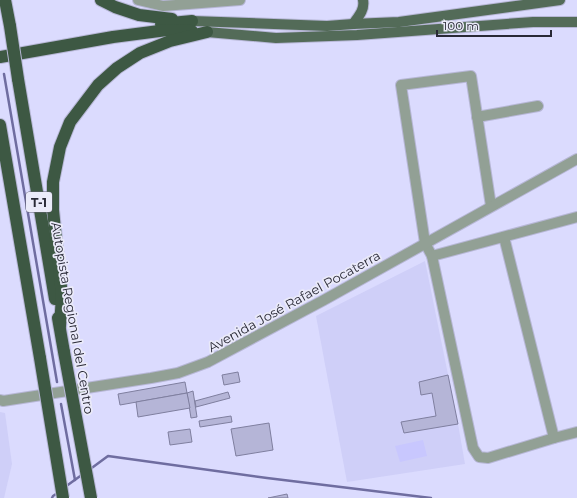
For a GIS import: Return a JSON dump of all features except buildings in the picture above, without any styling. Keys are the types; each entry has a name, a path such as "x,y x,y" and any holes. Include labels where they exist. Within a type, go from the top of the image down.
{"highway":[{"name":"Autopista Regional del Centro","path":"5,0 64,352 91,498"},
{"path":"101,0 114,7 139,15 192,21"},
{"path":"0,50 134,26 192,21"},
{"path":"0,57 113,37 167,30 207,32"},
{"path":"60,326 62,296 53,210 53,182 60,147 70,122 98,85 117,68 140,53 170,41 207,32"},
{"name":"T-1","path":"0,125 63,498"}],"main road":[{"path":"353,24 361,12 364,2 363,0"},
{"path":"192,21 327,26 399,22 560,0"},
{"path":"207,32 276,38 357,35 533,22 577,22"}],"street":[{"path":"138,0 163,6 240,0"},
{"path":"530,4 546,0"},
{"path":"491,206 470,76 401,85 425,243 432,256 473,448 479,457 488,458 577,432"},
{"path":"477,117 538,106"},
{"name":"Avenida José Rafael Pocaterra","path":"0,400 3,401 151,378 178,373 208,362 312,307 577,159"},
{"path":"432,256 577,217"},
{"path":"504,237 554,438"}],"shaded area":[{"path":"425,261 465,464 347,482 316,316"},
{"path":"0,412 5,413 12,464 4,498 0,498"},
{"path":"423,440 427,456 400,462 395,446"}],"waterway":[{"path":"4,74 57,382"},
{"path":"61,404 75,480"},
{"path":"89,470 108,456 267,478 431,498"},
{"path":"65,487 83,474"},
{"path":"52,498 59,492"}]}
